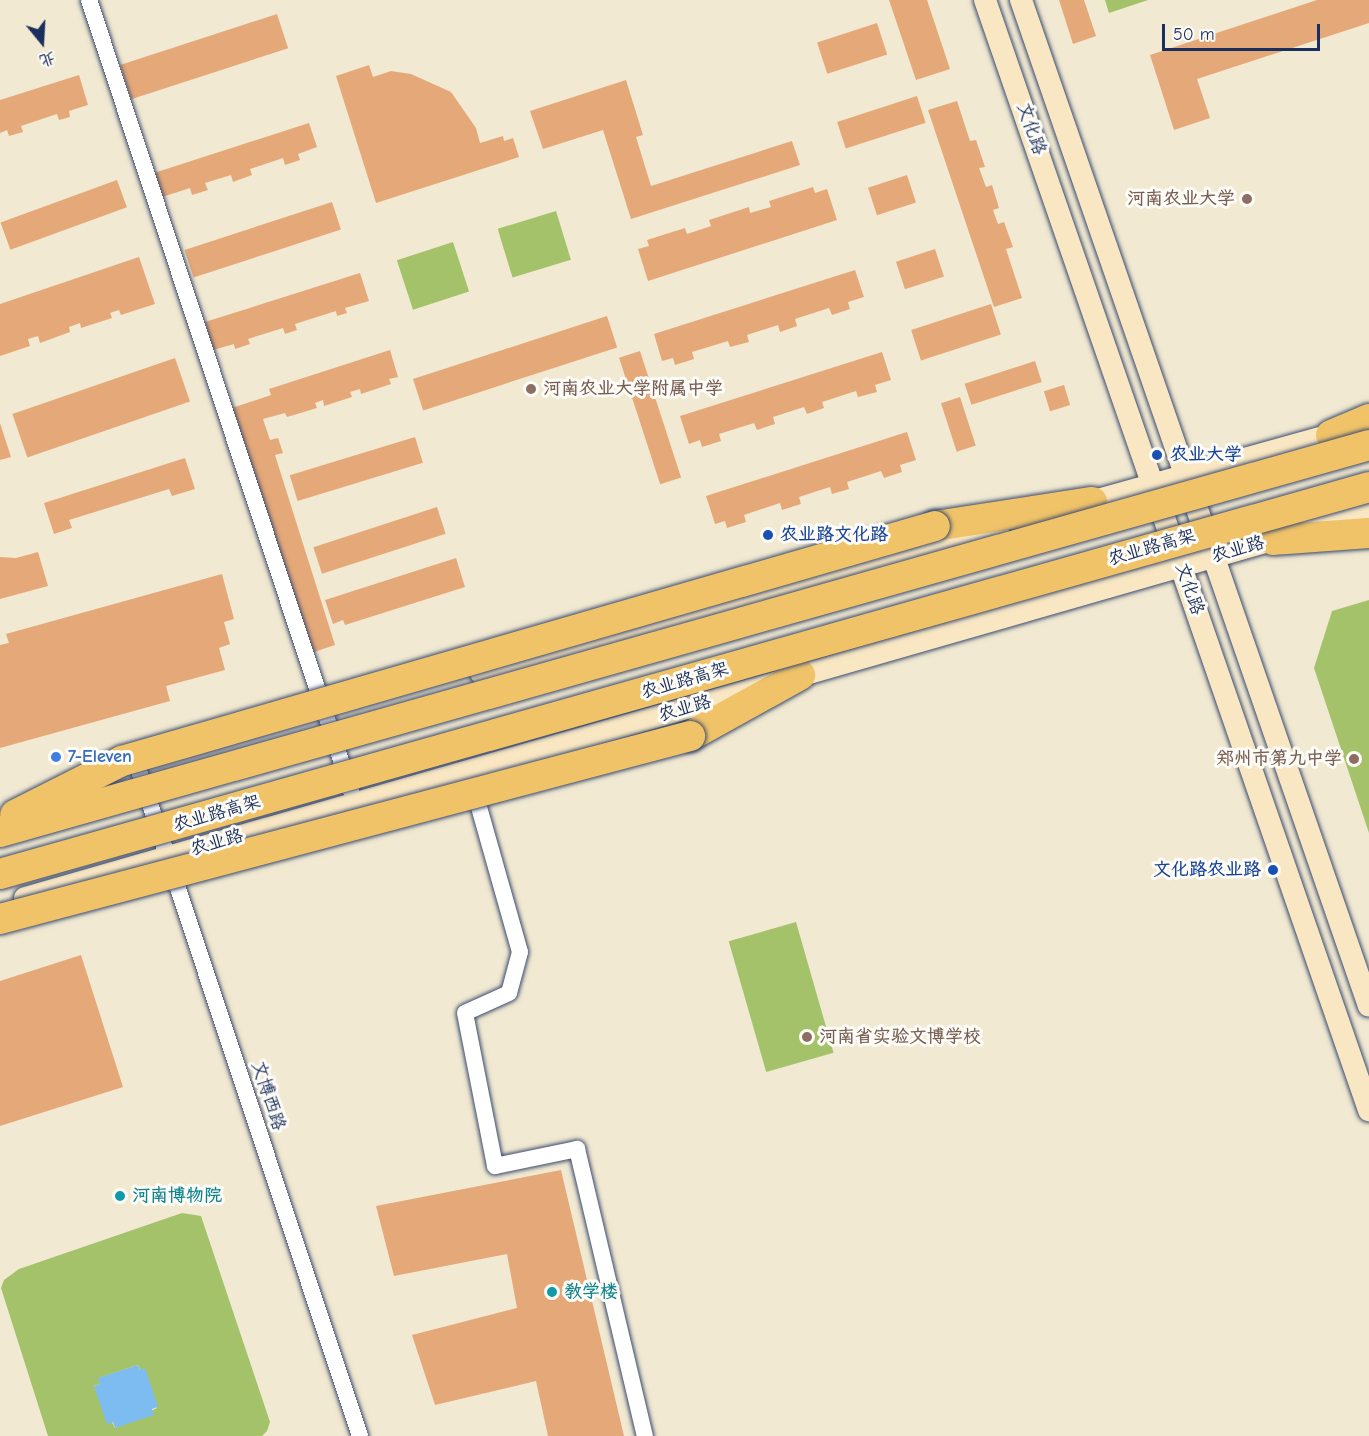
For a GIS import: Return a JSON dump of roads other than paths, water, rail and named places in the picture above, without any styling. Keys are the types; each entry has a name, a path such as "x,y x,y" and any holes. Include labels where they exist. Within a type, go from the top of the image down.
{"highway":[{"path":"1331,435 1369,419"},
{"path":"0,832 1369,445"},
{"name":"农业路高架","path":"0,874 1369,487"},
{"path":"0,822 122,760 935,526 1092,502"},
{"path":"1273,540 1369,533"},
{"path":"0,919 690,736 800,675"}],"street":[{"path":"89,0 355,803"},
{"name":"文化路","path":"985,0 1369,1110"},
{"name":"文化路","path":"1021,0 1369,1006"},
{"path":"0,807 1369,424"},
{"name":"农业路","path":"0,904 1369,512"},
{"name":"文博西路","path":"138,768 360,1436"},
{"path":"475,793 520,952 509,993 465,1013 495,1166 577,1149 645,1436"}],"water":[{"path":"138,1365 140,1370 145,1368 158,1407 152,1409 154,1415 115,1428 113,1422 107,1424 94,1386 100,1384 98,1378"}],"place":[{"name":"河南农业大学","path":"1247,199"},
{"name":"河南农业大学附属中学","path":"531,389"},
{"name":"农业大学","path":"1157,455"},
{"name":"农业路文化路","path":"768,535"},
{"name":"7-Eleven","path":"56,757"},
{"name":"郑州市第九中学","path":"1354,759"},
{"name":"文化路农业路","path":"1273,870"},
{"name":"河南省实验文博学校","path":"807,1037"},
{"name":"河南博物院","path":"120,1196"},
{"name":"教学楼","path":"552,1292"}]}
